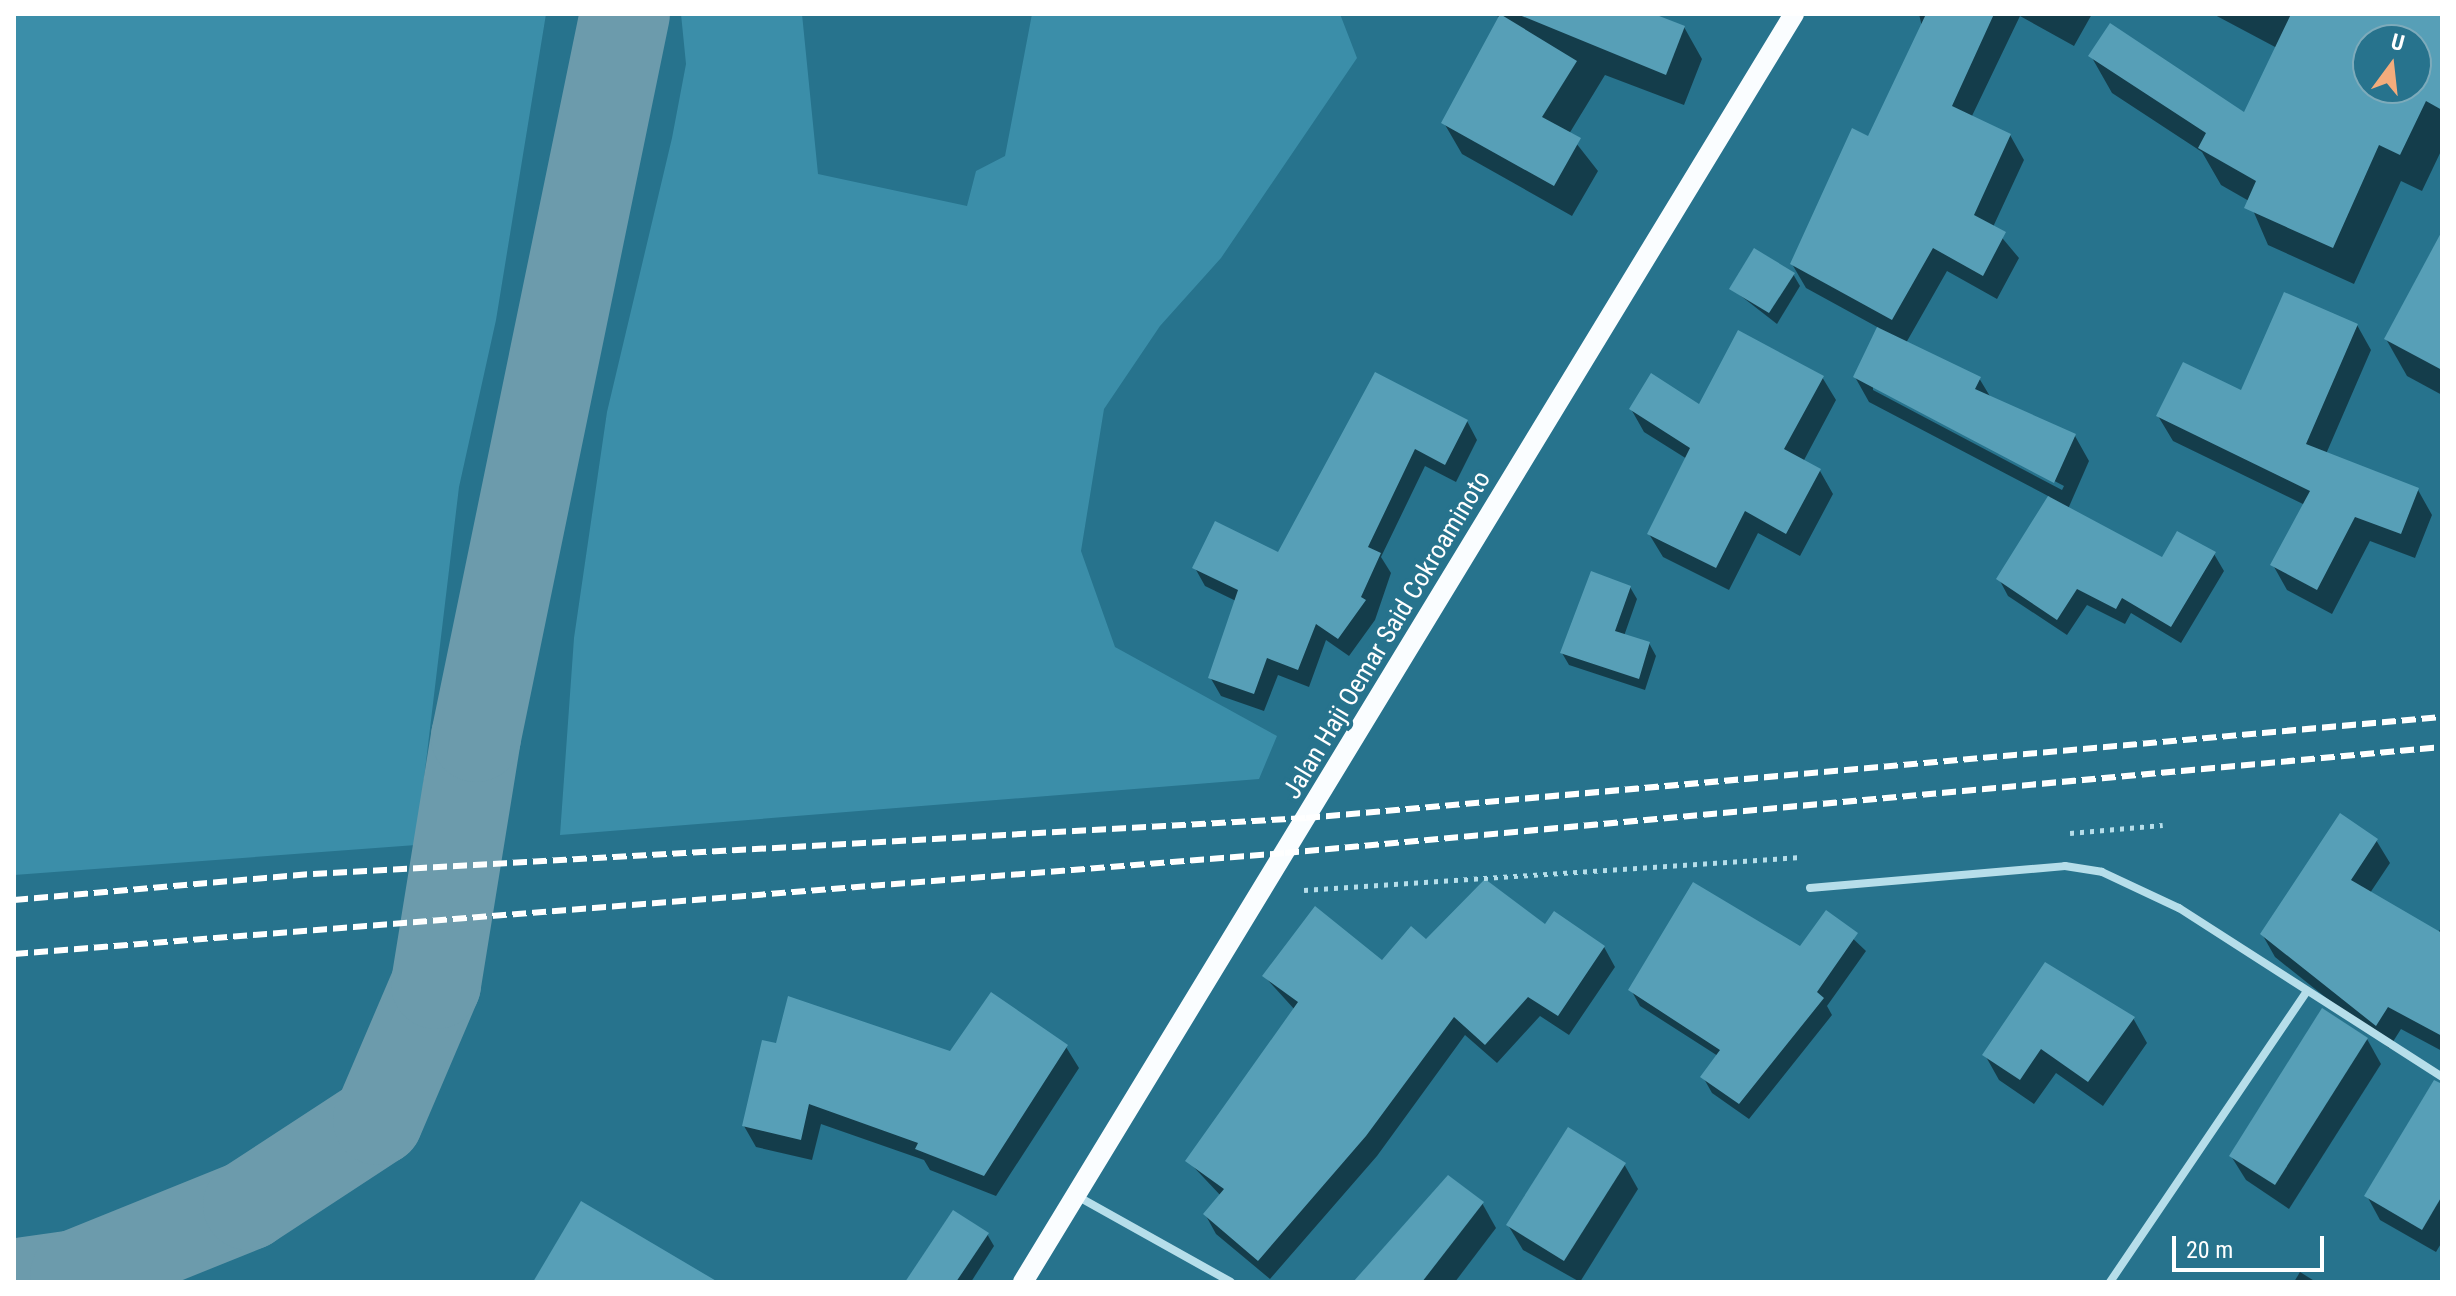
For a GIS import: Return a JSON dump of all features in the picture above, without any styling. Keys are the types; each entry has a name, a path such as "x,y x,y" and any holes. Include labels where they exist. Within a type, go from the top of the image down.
{"main road":[{"name":"Jalan Haji Oemar Said Cokroaminoto","path":"1023,1282 1073,1193 1259,894 1794,14"}],"street":[{"path":"1810,888 2065,866 2102,872 2179,908 2442,1077"},
{"path":"2110,1282 2306,992"},
{"path":"1073,1193 1231,1282"}],"path":[{"path":"2056,835 2163,825"},
{"path":"1259,894 1811,856"}],"shaded area":[{"path":"14,14 546,14 496,320 459,487 416,845 14,875"},
{"path":"681,14 802,14 818,174 967,206 976,171 1005,156 1032,14 1340,14 1357,58 1221,258 1160,326 1104,409 1081,551 1115,647 1277,736 1259,779 560,835 574,638 607,412 672,138 686,64"}],"building":[{"path":"1500,14 1577,61 1542,117 1581,138 1554,186 1441,123"},
{"path":"1517,14 1654,14 1685,26 1666,75"},
{"path":"1926,14 1994,14 1952,106 2011,134 1974,215 2006,232 1983,276 1933,248 1892,320 1790,264 1852,128 1868,136"},
{"path":"2291,14 2442,14 2442,110 2431,104 2432,24 2352,24 2352,104 2425,104 2400,155 2379,145 2333,248 2244,208 2256,181 2198,148 2206,133 2088,56 2110,23 2244,112"},
{"path":"2442,231 2442,370 2384,339"},
{"path":"1754,248 1795,273 1769,313 1729,289"},
{"path":"2284,292 2358,324 2306,444 2419,488 2401,534 2355,517 2317,590 2270,565 2310,491 2156,416 2183,362 2241,390"},
{"path":"1877,327 1981,377 1975,389 2076,434 2054,483 1853,377"},
{"path":"1738,330 1824,376 1784,449 1821,469 1786,534 1745,511 1716,568 1647,534 1690,448 1629,409 1651,373 1699,404"},
{"path":"1375,372 1468,420 1445,465 1415,449 1368,547 1381,553 1361,597 1366,600 1338,639 1316,624 1298,670 1267,658 1254,694 1208,678 1238,590 1192,568 1215,521 1278,552"},
{"path":"2048,496 2162,557 2177,531 2216,552 2171,627 2122,598 2116,609 2077,589 2057,620 1996,579"},
{"path":"1591,571 1631,586 1615,631 1650,642 1639,679 1560,653"},
{"path":"2340,813 2378,839 2351,880 2442,933 2442,1036 2388,1007 2376,1026 2260,934"},
{"path":"1485,879 1545,924 1554,911 1605,946 1558,1016 1528,997 1485,1045 1454,1017 1366,1136 1258,1261 1203,1214 1224,1189 1185,1161 1298,1002 1262,976 1315,906 1382,960 1411,926 1426,939"},
{"path":"1693,882 1800,946 1826,910 1858,933 1817,992 1824,998 1739,1104 1700,1077 1720,1050 1628,990"},
{"path":"2045,962 2135,1017 2088,1082 2041,1049 2020,1080 1982,1055"},
{"path":"991,992 1068,1045 984,1176 915,1149 918,1143 809,1104 801,1140 742,1126 762,1040 776,1043 788,996 950,1051"},
{"path":"2322,1008 2368,1038 2275,1185 2229,1156"},
{"path":"2434,1080 2442,1084 2442,1196 2422,1230 2364,1196"},
{"path":"1568,1127 1626,1163 1564,1261 1506,1225"},
{"path":"1448,1175 1484,1202 1422,1282 1353,1282"},
{"path":"581,1201 718,1282 533,1282"},
{"path":"953,1210 989,1233 956,1282 905,1282"}],"waterway":[{"path":"25,1282 75,1275 248,1205 378,1120 436,984 476,737 625,14"}],"railway":[{"path":"14,900 313,874 1306,818 2442,717"},
{"path":"14,954 1285,853 2442,747"}]}
